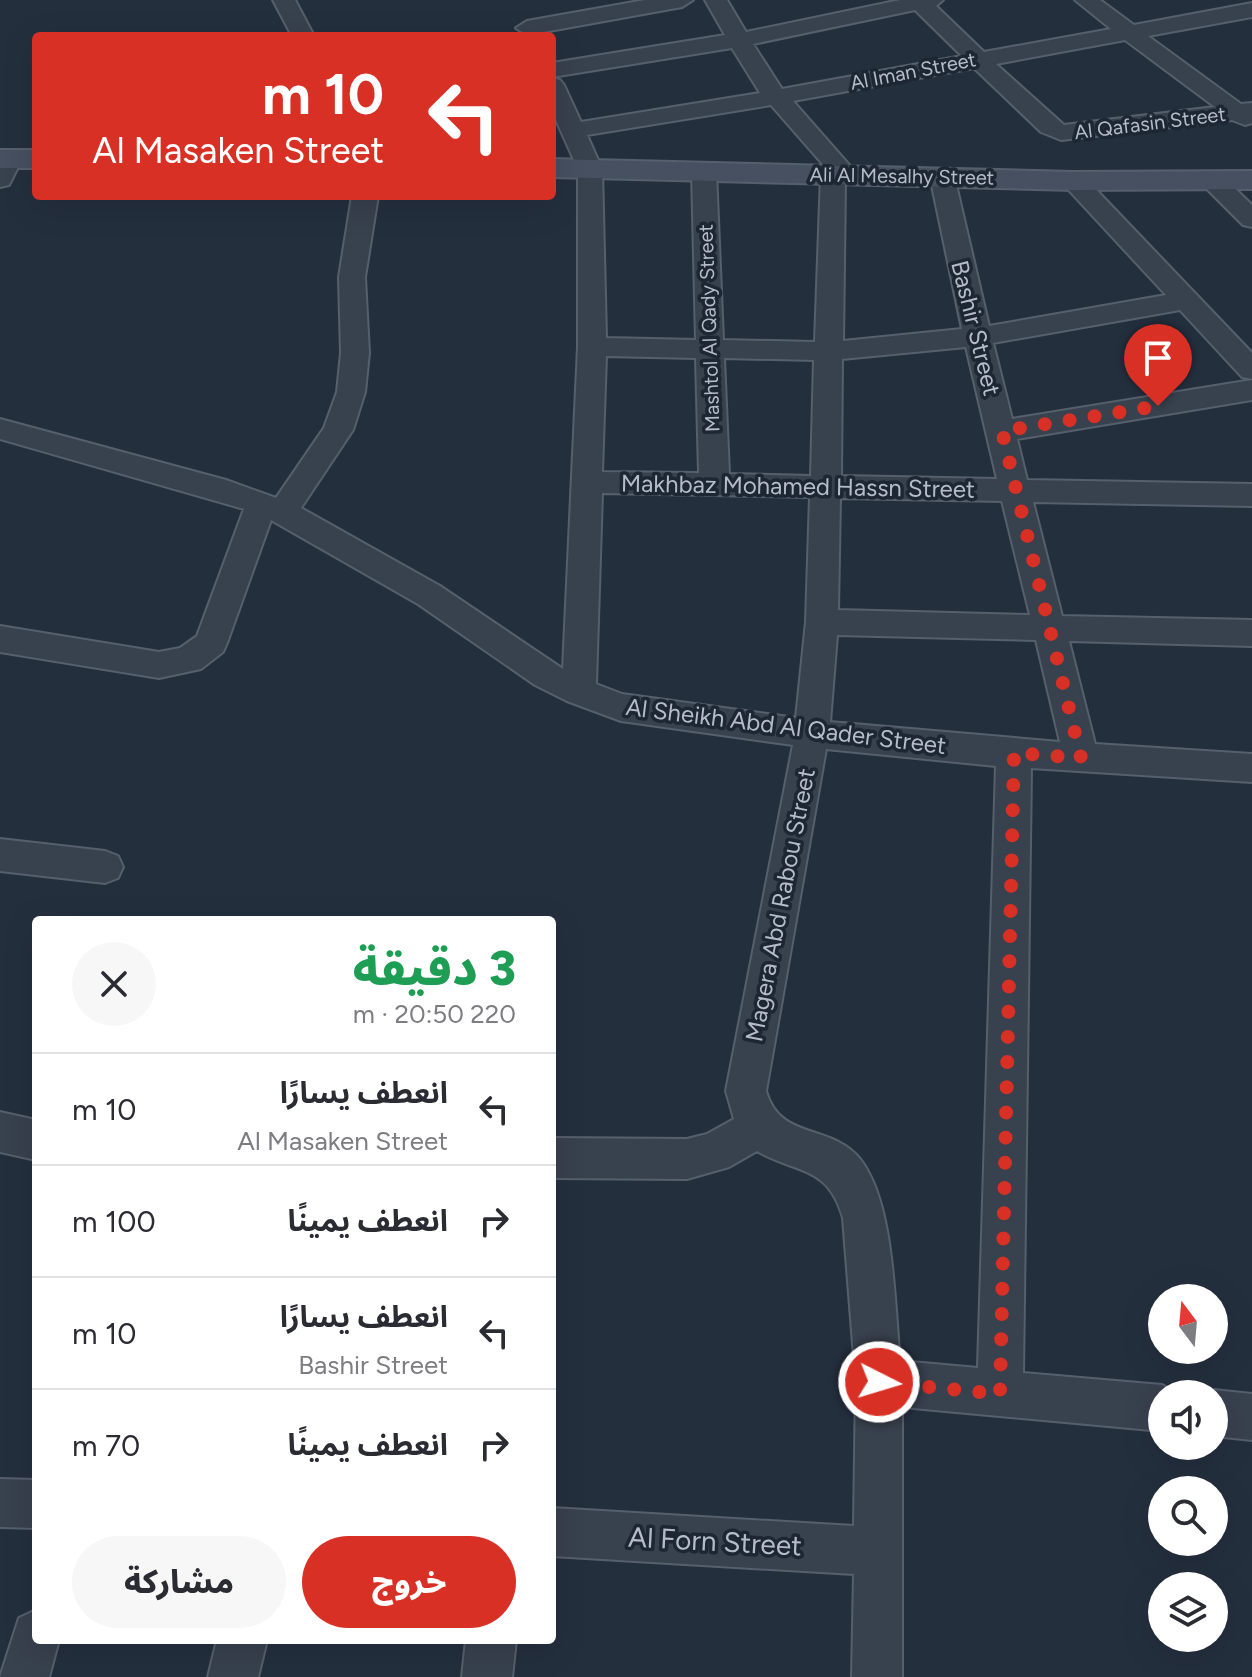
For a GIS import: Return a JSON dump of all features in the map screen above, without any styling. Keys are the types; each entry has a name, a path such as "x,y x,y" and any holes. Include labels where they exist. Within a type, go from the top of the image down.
{"street":[{"path":"284,0 301,32"},
{"path":"526,26 682,0"},
{"path":"716,0 776,97 839,175"},
{"path":"1086,0 1247,115"},
{"path":"556,69 738,40 923,1 978,59"},
{"name":"Al Iman Street","path":"573,130 776,97 1252,10"},
{"name":"Al Qafasin Street","path":"978,59 1049,127 1061,133 1247,115"},
{"path":"556,94 590,169 592,347 579,692"},
{"name":"Ali Al Mesalhy Street","path":"556,168 1074,181 1252,180"},
{"name":"Mashtol Al Qady Street","path":"704,171 714,485"},
{"name":"Magera Abd Rabou Street","path":"759,1127 749,1110 746,1091 748,1072 812,734 822,622 839,175"},
{"name":"Bashir Street","path":"942,176 976,337 1017,491 1081,758"},
{"path":"1212,180 1252,219"},
{"path":"1074,181 1252,370"},
{"path":"0,639 159,665 189,660 211,643 271,508 338,430 351,392 355,353 352,277 364,200"},
{"path":"592,347 830,351 976,337 1186,300"},
{"path":"1002,431 1252,390"},
{"name":"Al Sheikh Abd Al Qader Street","path":"0,429 226,491 271,508 345,545 429,595 547,676 621,707 812,734 1014,753 1252,768"},
{"name":"Makhbaz Mohamed Hassn Street","path":"585,482 1252,495"},
{"path":"822,622 1252,633"},
{"path":"1000,1394 1014,753"},
{"path":"0,855 105,867"},
{"path":"556,1158 687,1159 714,1153 759,1127 776,1142 830,1160 847,1175 858,1196 864,1218 879,1382 877,1677"},
{"path":"0,1132 32,1139"},
{"path":"879,1382 1148,1407"},
{"path":"1228,1414 1252,1417"},
{"path":"0,1503 32,1504"},
{"name":"Al Forn Street","path":"556,1532 879,1551"},
{"path":"24,1677 33,1644"},
{"path":"233,1677 241,1644"},
{"path":"487,1677 491,1644"}],"route":[{"path":"879,1382 1000,1394 1014,753 1081,758 1002,431 1158,406"}]}
